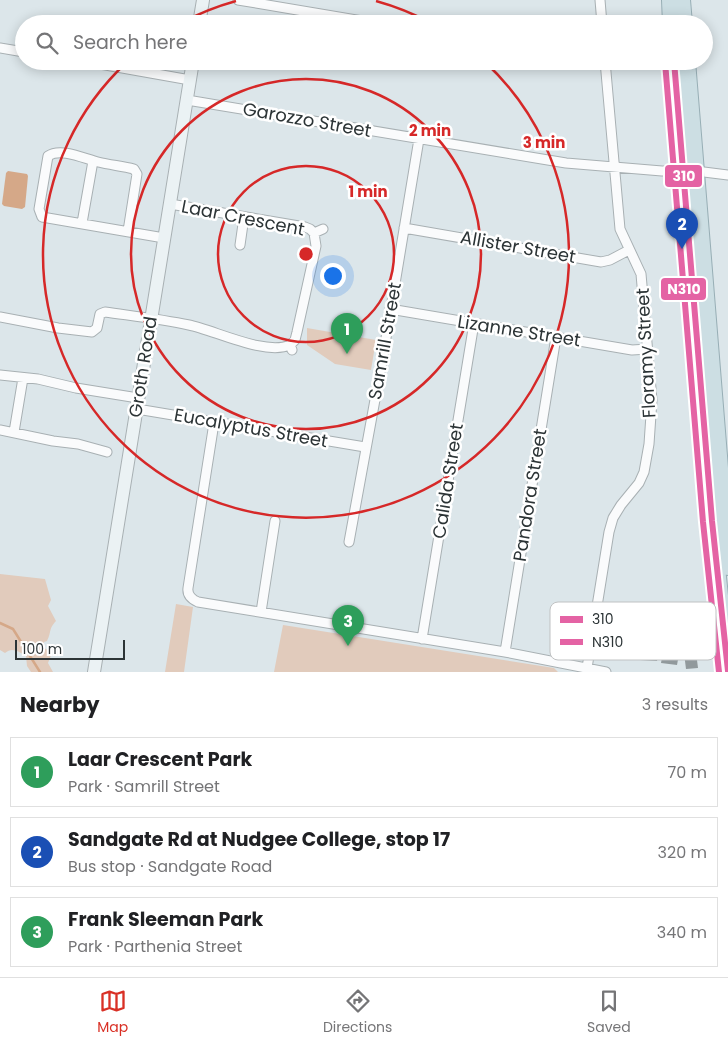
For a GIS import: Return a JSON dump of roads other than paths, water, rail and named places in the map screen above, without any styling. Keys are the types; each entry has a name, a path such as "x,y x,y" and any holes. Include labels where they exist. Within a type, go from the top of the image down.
{"highway":[{"path":"670,0 671,15"},
{"path":"682,0 683,15"},
{"path":"675,70 689,171 728,566"},
{"path":"687,70 689,171 713,528 728,671"}],"street":[{"path":"200,15 203,0"},
{"path":"238,0 327,15"},
{"path":"600,0 601,15"},
{"path":"0,48 15,50"},
{"path":"133,70 190,80"},
{"name":"Groth Road","path":"94,672 192,70"},
{"name":"Floramy Street","path":"598,602 613,518 639,483 646,462 652,400 641,274 620,230 607,70"},
{"name":"Garozzo Street","path":"187,100 566,163 728,175"},
{"name":"Samrill Street","path":"349,542 419,139"},
{"path":"128,231 137,172 133,168 93,161 85,157 57,153 50,155 46,162 38,209 39,214 46,219 82,223 164,238"},
{"path":"82,223 93,161"},
{"name":"Laar Crescent","path":"0,317 58,328 92,332 97,328 100,314 103,312 189,325 243,342 278,348 291,348 297,332 316,246 314,233 305,227 170,204"},
{"path":"240,245 244,217"},
{"name":"Allister Street","path":"404,228 601,262 610,260 629,250"},
{"name":"Laar Crescent","path":"314,233 323,229"},
{"name":"Lizanne Street","path":"390,309 632,350 648,350"},
{"name":"Calida Street","path":"422,640 474,323"},
{"name":"Pandora Street","path":"505,652 556,337"},
{"name":"Eucalyptus Street","path":"0,375 38,379 214,423 365,447"},
{"path":"14,432 23,378"},
{"path":"214,423 188,588 191,598 198,602 505,652 606,672"},
{"path":"0,430 78,444 107,452"},
{"path":"261,612 276,521"},
{"name":"Floramy Street","path":"587,668 588,660"}],"waterway":[{"path":"0,623 13,629 40,672"}],"place":[{"name":"Sandgate Rd at Nudgee College, stop 17","path":"682,249"},
{"name":"Laar Crescent Park","path":"347,354"},
{"name":"Frank Sleeman Park","path":"348,646"}]}
